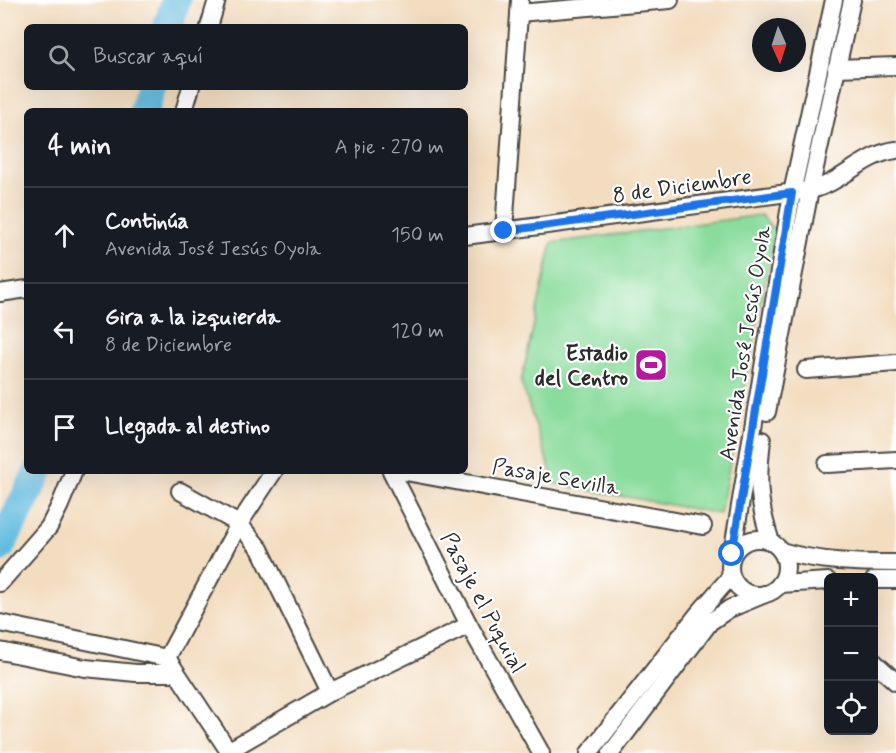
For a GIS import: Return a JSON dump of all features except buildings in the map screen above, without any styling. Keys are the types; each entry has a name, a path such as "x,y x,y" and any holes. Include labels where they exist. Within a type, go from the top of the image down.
{"street":[{"path":"210,24 217,0"},
{"path":"504,231 520,6 670,0"},
{"name":"Avenida José Jesús Oyola","path":"732,554 792,193 834,0"},
{"path":"780,584 786,571 784,558 776,547 762,515 758,487 759,459 810,190 852,0"},
{"path":"836,68 896,66"},
{"path":"185,108 190,90"},
{"name":"8 de Diciembre","path":"468,236 825,187 875,156 896,150"},
{"path":"0,292 24,289"},
{"path":"806,370 896,363"},
{"path":"827,464 896,460"},
{"path":"0,583 49,527 73,474"},
{"path":"167,658 239,524 272,474"},
{"name":"Pasaje el Puquial","path":"393,474 469,625 541,753"},
{"name":"Pasaje Sevilla","path":"417,474 703,526"},
{"path":"180,491 239,524 260,549 330,692"},
{"path":"765,594 748,593 741,590 731,576 732,554 745,542 753,539 807,559 896,563"},
{"path":"589,753 731,576"},
{"path":"878,580 896,580"},
{"path":"611,753 717,615 765,594 780,584 824,581"},
{"path":"0,623 167,658 229,752 330,692 469,625"},
{"path":"0,651 85,668 136,673 176,673"},
{"path":"878,666 896,682"}],"green space":[{"path":"761,215 775,231 720,514 555,484 521,382 552,243"}],"waterway":[{"path":"169,24 176,0"},
{"path":"145,108 150,90"},
{"path":"0,547 37,474"}],"place":[{"name":"Estadio del Centro","path":"651,365"}],"route":[{"path":"504,231 792,193 732,554"}]}
